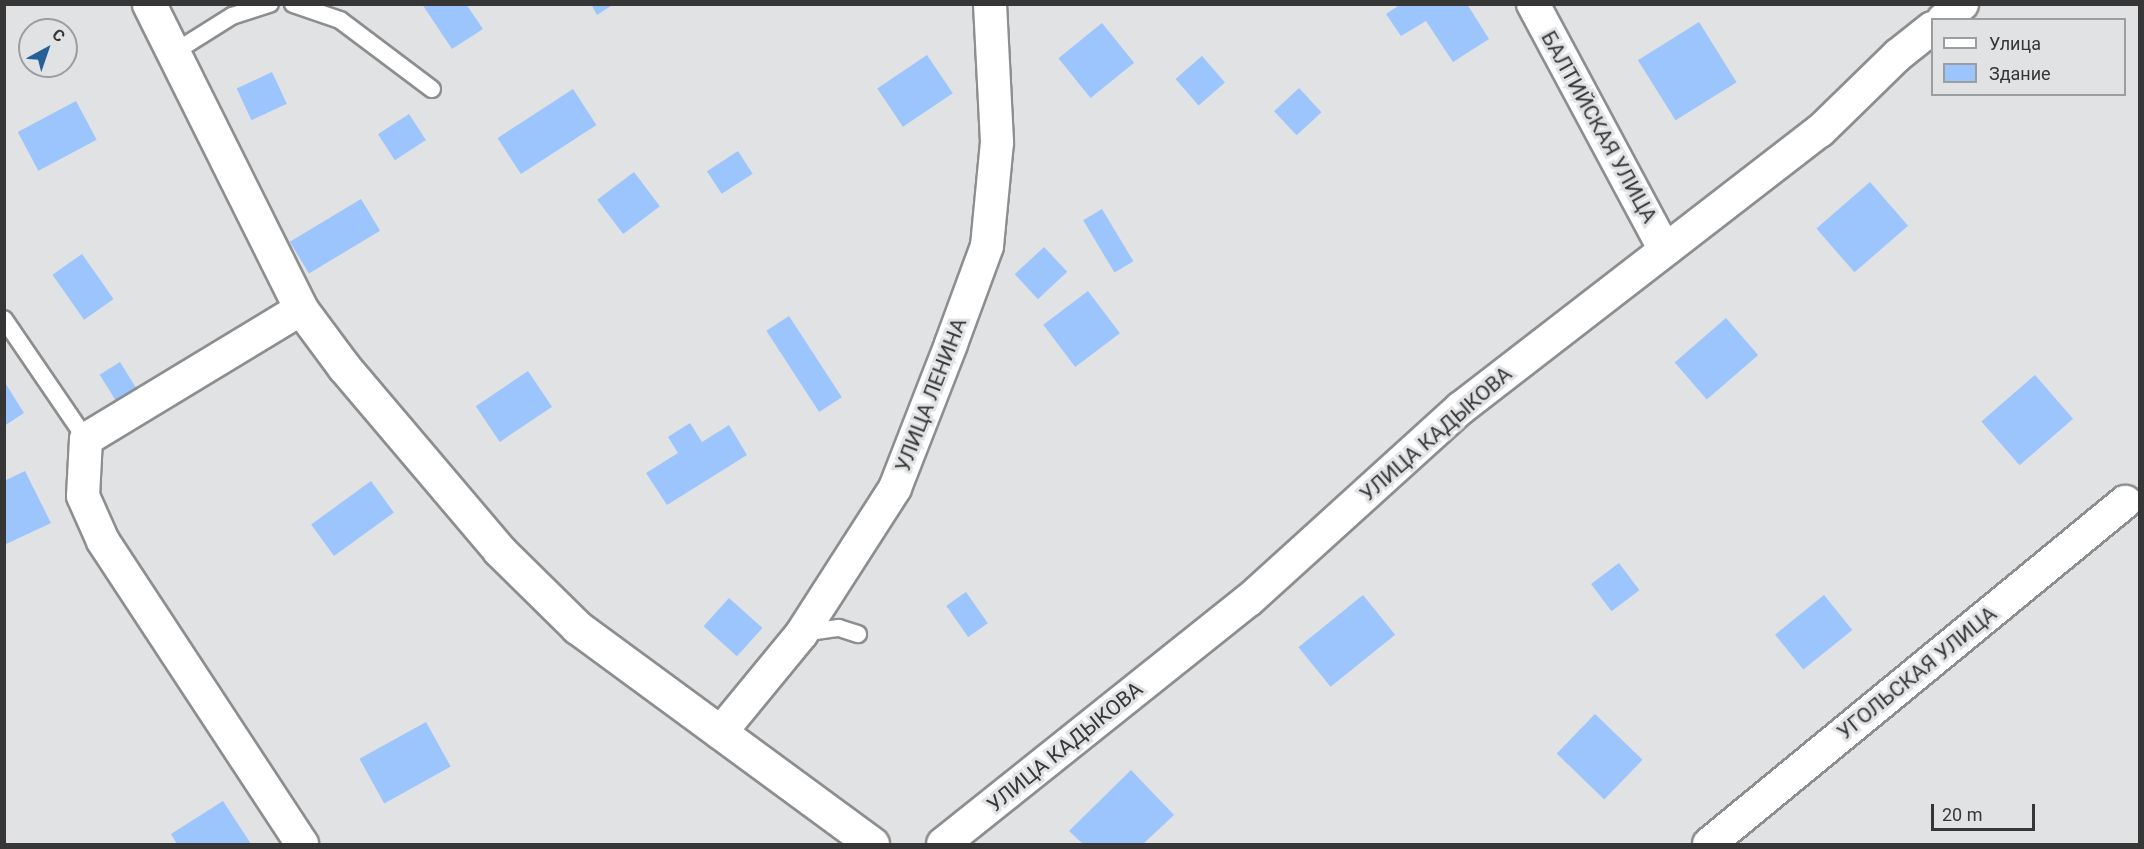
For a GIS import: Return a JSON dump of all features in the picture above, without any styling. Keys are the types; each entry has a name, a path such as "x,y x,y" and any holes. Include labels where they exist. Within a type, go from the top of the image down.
{"street":[{"path":"149,4 301,309 345,367 499,550 577,627 872,844"},
{"name":"УЛИЦА ЛЕНИНА","path":"720,733 802,633 896,488 987,246 997,142 990,4"},
{"name":"БАЛТИЙСКАЯ УЛИЦА","path":"1533,4 1665,250"},
{"path":"1945,18 1962,4"},
{"name":"УЛИЦА КАДЫКОВА","path":"943,844 1249,600 1461,408 1820,131 1931,29"},
{"path":"301,309 86,439 83,496 103,541 302,844"},
{"name":"УГОЛЬСКАЯ УЛИЦА","path":"1709,844 2125,502"}],"lane":[{"path":"173,53 232,16 270,4"},
{"path":"293,4 340,20 432,89"},
{"path":"4,320 86,439"},
{"path":"802,633 839,628 858,634"}],"building":[{"path":"422,4 466,4 483,29 452,49"},
{"path":"591,4 614,4 597,15"},
{"path":"1401,4 1467,4 1489,39 1453,62 1426,21 1401,36 1386,14"},
{"path":"1699,22 1737,82 1676,120 1638,60"},
{"path":"1102,23 1134,63 1091,98 1058,58"},
{"path":"927,55 953,93 903,127 877,89"},
{"path":"1202,56 1225,82 1199,105 1176,79"},
{"path":"272,72 287,104 251,120 237,88"},
{"path":"1299,88 1322,112 1297,135 1274,111"},
{"path":"573,89 596,125 521,174 498,138"},
{"path":"76,101 97,140 38,171 18,132"},
{"path":"409,114 426,140 395,160 378,134"},
{"path":"738,151 753,174 722,194 707,171"},
{"path":"634,172 660,206 623,234 597,200"},
{"path":"1870,182 1908,226 1854,272 1816,229"},
{"path":"361,199 380,231 309,273 290,242"},
{"path":"1102,209 1133,261 1115,273 1083,220"},
{"path":"1044,247 1067,272 1038,299 1015,274"},
{"path":"82,254 114,299 84,320 53,275"},
{"path":"1088,291 1120,333 1075,367 1043,325"},
{"path":"789,316 842,397 819,412 766,331"},
{"path":"1726,318 1758,355 1707,400 1675,363"},
{"path":"120,362 137,389 117,402 100,375"},
{"path":"528,371 552,407 500,442 476,406"},
{"path":"2035,375 2073,419 2019,465 1981,422"},
{"path":"4,381 24,413 4,426"},
{"path":"690,423 702,442 729,425 747,455 667,505 646,473 678,453 668,437"},
{"path":"25,471 51,523 4,545 4,481"},
{"path":"371,481 394,513 334,556 311,524"},
{"path":"1619,563 1639,590 1612,611 1591,584"},
{"path":"966,592 988,623 968,637 946,606"},
{"path":"1363,595 1395,635 1331,687 1298,647"},
{"path":"1824,595 1852,630 1803,670 1775,635"},
{"path":"729,598 762,628 737,656 704,626"},
{"path":"1595,714 1642,760 1604,799 1557,754"},
{"path":"426,722 451,767 384,803 360,759"},
{"path":"1131,770 1174,815 1143,844 1083,844 1069,831"},
{"path":"223,801 251,844 177,844 171,834"}]}
